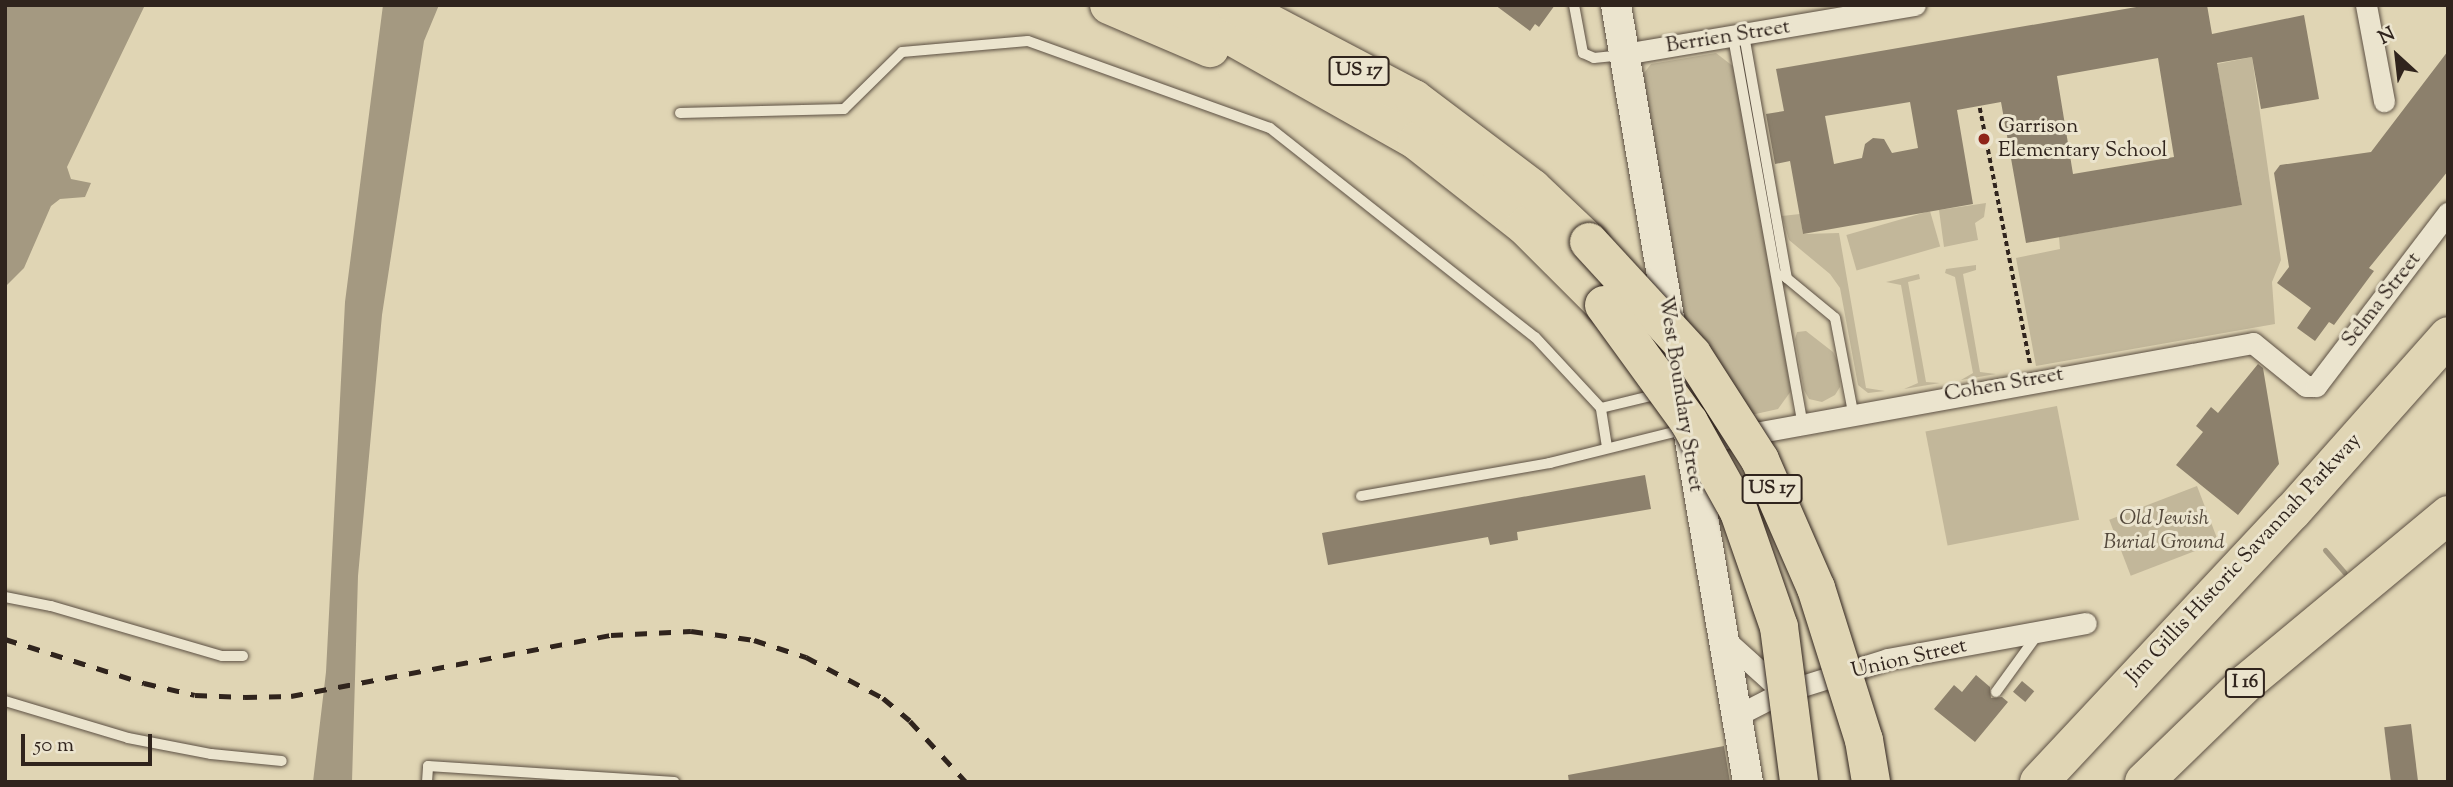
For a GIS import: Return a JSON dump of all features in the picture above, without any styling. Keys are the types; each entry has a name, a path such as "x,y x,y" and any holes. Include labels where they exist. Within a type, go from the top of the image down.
{"highway":[{"path":"1109,5 1356,107"},
{"name":"US 17","path":"1176,5 1417,141 1471,180 1571,268 1604,305 1689,422 1739,512 1763,569 1779,626 1799,782"},
{"name":"US 17","path":"1235,5 1414,99 1532,188 1589,242 1692,354 1760,460 1816,589 1864,740 1871,782"},
{"path":"1291,5 1400,71 1477,147"},
{"name":"Jim Gillis Historic Savannah Parkway","path":"2039,782 2292,512 2448,336"},
{"name":"I 16","path":"2144,782 2246,683 2356,595 2448,515"},
{"path":"2356,595 2448,540"}],"main road":[{"name":"West Boundary Street","path":"1615,5 1722,637 1750,775"}],"street":[{"name":"Berrien Street","path":"1624,54 1915,5"},
{"path":"2366,5 2384,101"},
{"name":"Selma Street","path":"2311,386 2448,214"},
{"name":"Cohen Street","path":"1687,437 1802,421 2253,343 2311,386"},
{"name":"Union Street","path":"1738,715 1783,692 1888,659 2086,623"},
{"path":"1722,637 1783,692"}],"lane":[{"path":"1574,5 1583,53 1594,58 1624,54"},
{"path":"1738,36 1802,421"},
{"path":"1738,36 1787,278"},
{"path":"680,113 844,109 902,52 1028,41 1270,128 1535,337 1601,408 1607,447"},
{"path":"1775,269 1835,317 1853,412"},
{"path":"1601,408 1679,390"},
{"path":"1361,496 1550,463 1607,447 1687,437"},
{"path":"5,597 222,656 243,656"},
{"path":"1996,692 2040,632"},
{"path":"5,701 128,738 211,754 282,761"},
{"path":"427,782 428,766 674,782"}],"path":[{"path":"1980,108 2033,380"}],"green space":[{"path":"1716,53 1734,67 1791,391 1778,409 1751,415 1675,303 1641,77 1651,64"},
{"path":"2252,57 2281,260 2272,282 2275,324 2036,366 2016,258 2060,249 2059,237 2242,205 2217,64"},
{"path":"1986,203 1984,217 1975,223 1978,240 1944,247 1939,210"},
{"path":"1930,211 1940,247 1857,271 1846,235"},
{"path":"1800,214 1803,234 1839,233 1866,388 1885,391 1868,393 1858,385 1840,288 1830,274 1789,240 1782,216"},
{"path":"1976,265 1976,270 1963,274 1980,372 1996,374 1961,380 1973,373 1955,277 1945,273 1946,269"},
{"path":"1919,274 1920,279 1908,282 1926,382 1940,383 1904,389 1918,383 1901,285 1886,282"},
{"path":"1806,331 1833,352 1839,364 1840,387 1835,395 1822,402 1809,399 1804,390 1795,339 1797,332"},
{"path":"2057,406 2079,520 1948,545 1925,432"},
{"name":"Old Jewish Burial Ground","path":"2197,486 2219,542 2131,576 2109,520"}],"shaded area":[{"path":"145,5 67,167 71,179 91,183 85,197 60,199 51,206 24,268 5,287 5,6"},
{"path":"383,5 439,5 424,41 382,315 358,576 352,782 313,782 326,672 345,302"}],"building":[{"path":"1495,5 1555,5 1539,27 1535,24 1530,31"},
{"path":"2148,5 2207,5 2212,34 2304,15 2319,99 2261,109 2252,57 2217,63 2242,205 2026,243 2001,102 1957,110 1973,204 1803,234 1790,161 1775,164 1766,114 1784,111 1776,69","holes":["2158,58 2174,157 2073,174 2057,76","1910,102 1918,148 1892,153 1884,139 1873,138 1865,144 1862,158 1834,164 1825,116"]},
{"path":"2448,51 2448,171 2369,268 2374,271 2334,325 2329,322 2315,341 2297,328 2311,308 2277,283 2289,267 2274,173 2280,165 2371,152"},
{"path":"2258,364 2263,368 2279,464 2238,515 2176,465 2203,432 2196,426 2211,407 2218,413"},
{"path":"1645,475 1651,509 1517,532 1518,540 1490,545 1488,537 1328,565 1322,533"},
{"path":"1976,675 1990,687 1991,698 2002,697 2008,702 1975,742 1934,709 1954,685 1962,692"},
{"path":"2022,681 2034,691 2025,702 2013,692"},
{"path":"2411,724 2418,782 2391,782 2384,727"},
{"path":"1724,746 1730,782 1569,782 1568,775"}],"waterway":[{"path":"2325,550 2345,573"}],"railway":[{"path":"5,639 144,683 195,695 245,697 291,696 611,635 691,631 754,640 806,657 883,698 910,721 966,782"}],"place":[{"name":"Garrison Elementary School","path":"1984,139"}]}
